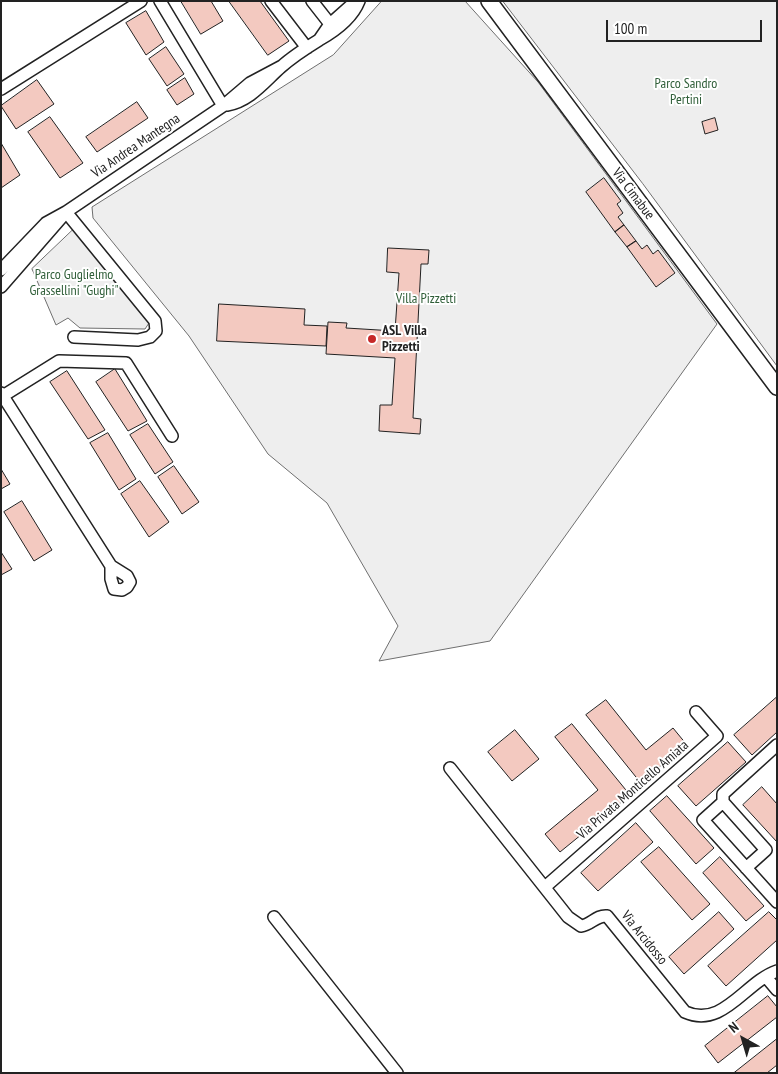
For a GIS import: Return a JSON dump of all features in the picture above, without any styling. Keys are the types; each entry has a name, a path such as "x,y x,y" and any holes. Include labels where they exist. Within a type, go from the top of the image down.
{"main road":[{"name":"Via Cimabue","path":"490,1 777,387"}],"street":[{"path":"1,89 141,1"},
{"path":"160,1 223,106"},
{"path":"271,1 306,48"},
{"path":"312,1 330,24"},
{"name":"Via Andrea Mantegna","path":"319,40 330,24 358,1"},
{"name":"Via Andrea Mantegna","path":"1,270 46,223 66,212 252,88 306,48 342,25 358,6 358,1"},
{"path":"66,212 155,320 156,331 150,337 138,340 74,337"},
{"name":"Via Andrea Mantegna","path":"1,287 66,212"},
{"path":"110,566 2,394 59,360 126,363 172,436"},
{"name":"Via Privata Monticello Amiata","path":"545,887 718,736 696,712"},
{"path":"746,868 766,850 723,802 723,794 777,745"},
{"name":"Via Arcidosso","path":"450,768 568,917 580,926 585,926 598,916 607,916 685,1012 695,1016 714,1015 773,971"},
{"path":"723,802 703,820 777,902"},
{"path":"274,917 397,1073"},
{"path":"773,971 777,990"}],"green space":[{"name":"Villa Pizzetti","path":"382,1 465,1 538,82 717,324 490,641 379,661 398,626 327,503 268,454 189,336 93,218 92,207 333,55"},
{"name":"Parco Sandro Pertini","path":"503,1 777,1 777,366 643,184"},
{"name":"Parco Guglielmo Grassellini \"Gughi\"","path":"74,229 149,323 145,329 80,328 68,318 56,325 32,269"}],"building":[{"path":"181,1 211,1 223,21 201,34"},
{"path":"229,1 260,1 289,41 268,55"},
{"path":"146,11 164,42 146,55 126,23"},
{"path":"166,47 184,74 167,86 149,59"},
{"path":"185,78 194,94 177,105 167,90"},
{"path":"37,80 54,104 16,129 1,106"},
{"path":"137,102 148,118 97,152 86,137"},
{"path":"50,117 83,163 60,178 28,132"},
{"path":"715,118 718,130 705,134 702,122"},
{"path":"1,143 20,175 1,188"},
{"path":"604,178 621,201 617,204 623,213 618,217 624,225 615,232 586,192"},
{"path":"624,225 636,241 627,247 615,232"},
{"path":"636,241 642,249 647,245 653,254 658,250 675,273 656,287 627,247"},
{"name":"ASL Villa Pizzetti","path":"388,248 429,250 428,264 421,264 413,418 421,419 420,434 379,431 380,405 392,405 395,358 326,354 328,322 347,323 346,328 395,331 399,273 387,272"},
{"path":"219,304 305,309 304,325 327,326 326,346 217,341"},
{"path":"115,369 147,421 128,431 96,382"},
{"path":"67,371 105,430 88,439 50,382"},
{"path":"148,424 173,462 155,474 130,435"},
{"path":"108,433 136,479 119,490 90,443"},
{"path":"174,466 199,502 182,514 158,477"},
{"path":"1,469 10,484 1,489"},
{"path":"140,481 169,522 149,537 121,494"},
{"path":"22,501 52,550 34,561 4,512"},
{"path":"1,552 12,569 1,575"},
{"path":"777,697 777,732 752,755 734,735"},
{"path":"606,700 646,750 673,728 687,745 640,782 586,715"},
{"path":"572,724 630,795 560,852 545,834 598,790 555,737"},
{"path":"515,730 539,759 512,781 488,752"},
{"path":"728,742 746,762 696,806 678,786"},
{"path":"762,787 777,804 777,842 743,805"},
{"path":"667,796 714,848 696,864 650,811"},
{"path":"636,823 653,842 598,891 581,873"},
{"path":"659,847 710,904 692,920 641,862"},
{"path":"720,857 764,906 746,921 703,873"},
{"path":"719,912 734,929 684,974 669,957"},
{"path":"769,912 777,920 777,940 726,986 708,966"},
{"path":"768,996 777,1007 777,1017 718,1063 705,1046"},
{"path":"777,1039 777,1065 767,1073 734,1073"}],"place":[{"name":"ASL Villa Pizzetti","path":"372,339"}]}
